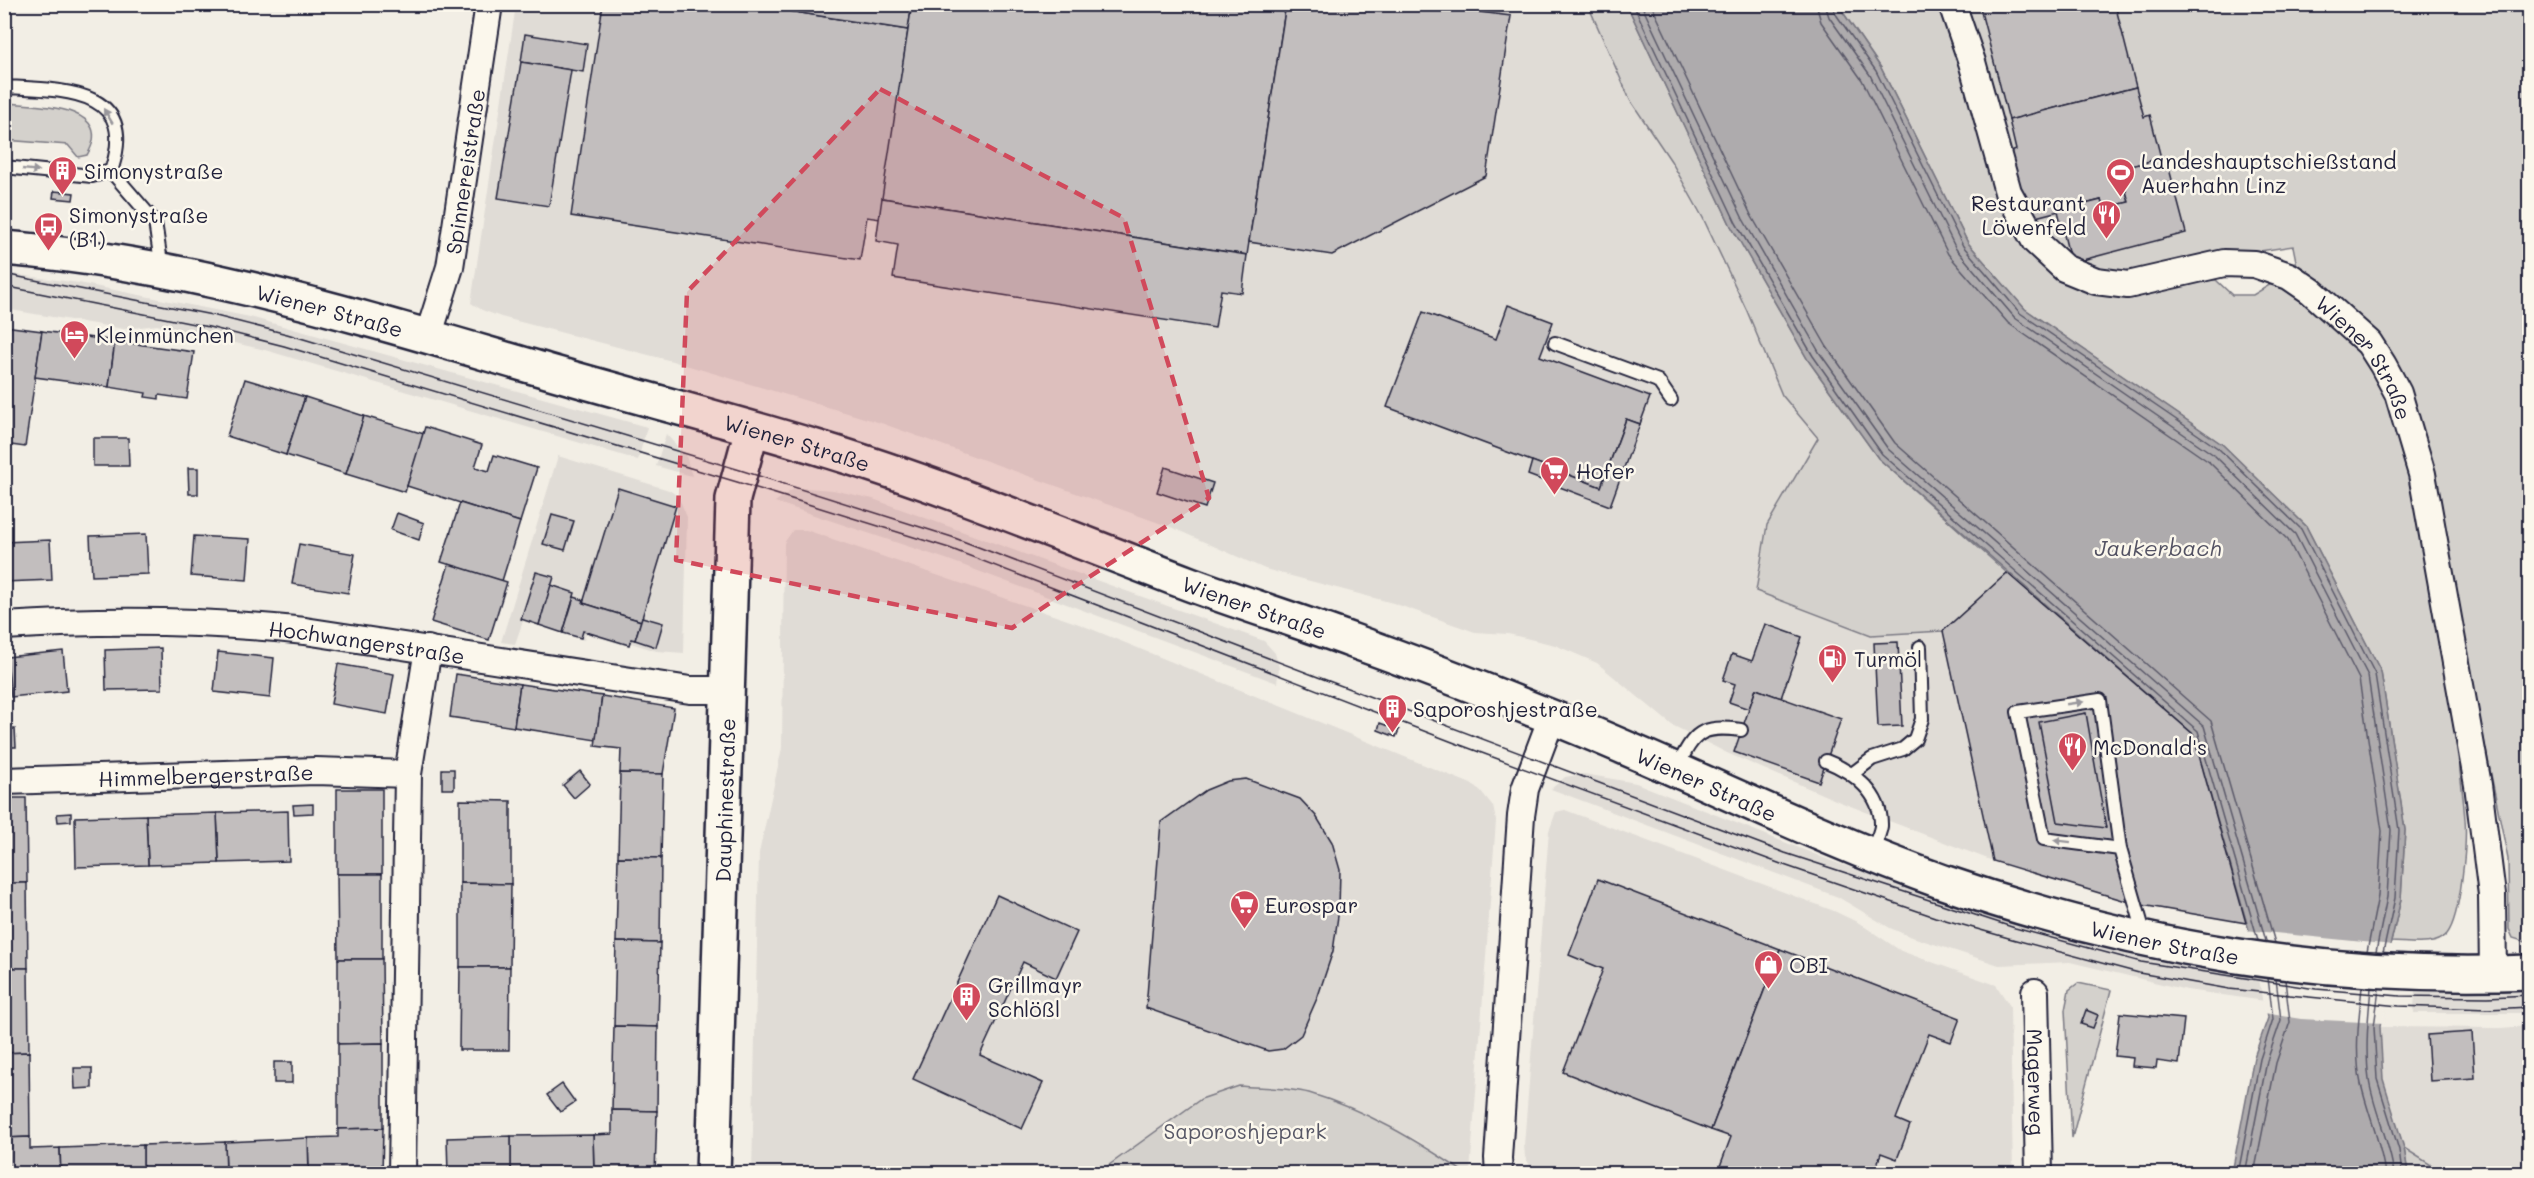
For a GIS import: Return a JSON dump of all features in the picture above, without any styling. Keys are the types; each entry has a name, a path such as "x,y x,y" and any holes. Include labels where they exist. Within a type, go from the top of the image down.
{"main road":[{"name":"Wiener Straße","path":"4,248 48,252 162,270 250,289 817,447 970,499 1189,584 1352,640 1552,717 1871,854 1942,882 2019,907 2146,940 2318,968 2401,974 2529,972"},
{"name":"Dauphinestraße","path":"713,1173 733,499 752,429"}],"street":[{"name":"Spinnereistraße","path":"428,337 450,267 489,4"},
{"name":"Wiener Straße","path":"1952,4 1972,62 2008,192 2035,241 2064,268 2096,281 2127,285 2224,263 2254,264 2289,276 2312,291 2369,343 2384,365 2398,393 2422,474 2478,785 2492,895 2493,973"},
{"name":"Hochwangerstraße","path":"4,626 85,621 176,621 305,631 690,690 728,690"},
{"path":"402,1173 408,774 428,649"},
{"path":"1499,1173 1498,1158 1521,816 1525,789 1552,717"},
{"name":"Himmelbergerstraße","path":"4,781 316,771 408,774"},
{"name":"Magerweg","path":"2035,992 2040,1173"}],"lane":[{"path":"4,87 59,90 79,94 106,109 113,122 117,139 116,156 111,171"},
{"path":"4,167 92,176 111,171"},
{"path":"111,171 155,222 162,270"},
{"path":"1555,342 1658,381 1671,400"},
{"path":"1852,774 1872,759 1903,749 1915,740 1922,719 1920,647"},
{"path":"2120,849 2044,839 2018,712 2100,700 2120,849 2146,940"},
{"path":"1676,771 1689,743 1702,730 1720,727 1742,730"},
{"path":"1826,761 1852,774 1867,788 1879,808 1881,828 1871,854"}],"highlighted area":[{"path":"880,89 1124,218 1209,498 1012,628 676,560 687,292"}],"shaded area":[{"path":"516,5 1588,5 1630,100 1671,161 1703,218 1747,311 1782,395 1818,438 1767,525 1871,635 1943,631 1993,861 1840,802 1727,753 1672,725 1597,663 1555,645 1508,634 1475,632 1393,603 1265,569 1173,528 881,423 672,361 501,317 482,310 471,303"},
{"path":"4,273 79,283 250,317 647,427 638,460 265,350 157,325 124,329 5,309"},
{"path":"666,434 686,456 692,476 656,466"},
{"path":"558,456 669,490 678,496 687,517 684,653 657,651 627,642 625,645 586,634 584,640 523,621 515,644 501,642"},
{"path":"806,488 833,490 873,499 1264,641 1275,653 1279,668 1277,683 946,559 775,502 792,490"},
{"path":"793,530 806,530 1079,624 1471,784 1480,790 1493,806 1496,821 1470,1173 1465,1173 1418,1141 1336,1103 1239,1086 1200,1099 1098,1173 752,1174 759,853 782,748 784,543"},
{"path":"1584,774 1636,783 1834,862 2016,924 2081,942 2218,971 2262,976 2265,1001 2187,990 2070,962 1999,965 1909,936 1890,928 1838,897 1551,789 1565,777"},
{"name":"OBI","path":"1565,810 1834,911 1859,923 1901,951 1996,985 2010,1006 2013,1173 1535,1174 1525,1157 1524,1145 1549,831 1556,812"},
{"path":"2415,989 2529,989 2529,1013 2414,1013"},
{"path":"2529,1026 2529,1173 2444,1173 2404,1148 2383,1079 2380,1027 2500,1028"}],"green space":[{"path":"1588,5 1627,5 1731,226 1808,360 1878,458 2007,573 1943,631 1871,635 1756,591 1767,525 1818,438 1782,395 1747,311 1703,218 1671,161 1630,100"},
{"path":"1838,5 2529,5 2529,943 2513,938 2509,929 2508,859 2448,561 2409,387 2297,266 2293,246 2193,261 2194,278 2216,280 2232,295 2253,295 2271,284 2286,287 2358,351 2380,382 2397,424 2410,473 2419,524 2455,736 2465,819 2462,878 2456,912 2447,934 2429,943 2391,942 2401,899 2405,830 2381,672 2306,526 2223,445 2025,309 1968,243 1881,68"},
{"path":"5,103 52,107 82,117 91,126 93,138 87,155 78,157 68,145 5,140"},
{"path":"2078,983 2111,990 2072,1138 2065,1010 2069,990"},
{"name":"Saporoshjepark","path":"1239,1086 1309,1093 1351,1108 1390,1127 1465,1173 1098,1173 1201,1099"},
{"path":"2404,1148 2444,1173 2408,1173"}],"water":[{"name":"Jaukerbach","path":"1627,5 1838,5 1881,68 1968,243 2025,309 2223,445 2306,526 2381,672 2405,830 2401,899 2391,942 2380,1027 2383,1079 2404,1148 2408,1173 2232,1173 2254,1057 2268,1018 2262,976 2193,734 1878,458 1808,360 1731,226"}],"pier":[{"path":"2245,930 2393,945 2384,1023 2301,1019 2264,1013 2259,977"}],"building":[{"path":"603,4 744,4 908,30 880,219 867,217 860,260 571,216"},
{"path":"744,4 912,4 908,30"},
{"path":"912,4 1286,4 1247,255 882,198"},
{"path":"1286,4 1473,4 1472,11 1511,16 1486,176 1332,255 1249,242"},
{"path":"1979,4 2115,4 2136,87 2009,120"},
{"path":"525,34 587,44 583,72 521,62"},
{"path":"521,62 571,70 549,206 498,198"},
{"path":"2136,87 2144,117 2150,115 2161,158 2120,169 2129,202 2103,208 2101,200 2028,219 2011,152 2016,150 2009,120"},
{"path":"2166,157 2186,233 2071,263 2058,211 2101,200 2103,208 2129,202 2120,169"},
{"name":"Simonystraße","path":"54,191 74,193 73,200 53,198"},
{"path":"882,198 1247,255 1242,293 1221,290 1215,328 893,278 898,245 876,241"},
{"path":"1508,305 1553,322 1540,356 1650,397 1640,424 1626,419 1601,487 1387,407 1423,312 1496,339"},
{"path":"4,326 42,331 25,447 4,444"},
{"name":"Kleinmünchen","path":"42,331 115,341 109,387 35,377"},
{"path":"115,341 194,352 187,399 159,395 159,399 145,397 146,393 109,387"},
{"path":"245,379 305,397 286,455 227,436"},
{"path":"305,397 364,416 346,474 286,455"},
{"path":"364,416 424,434 405,492 346,474"},
{"path":"1626,419 1640,424 1610,506 1528,475 1532,461 1601,487"},
{"path":"425,427 482,445 475,467 489,471 494,455 537,468 520,522 407,486"},
{"path":"93,438 128,438 129,466 93,466"},
{"path":"1165,467 1213,483 1205,508 1157,492"},
{"path":"188,468 198,468 198,494 189,494"},
{"path":"618,488 676,506 641,621 583,603"},
{"path":"460,503 520,522 502,581 441,562"},
{"path":"397,513 424,523 419,540 391,530"},
{"path":"552,515 574,521 565,550 543,544"},
{"path":"146,534 148,574 92,576 90,536"},
{"path":"194,536 250,539 247,580 191,576"},
{"path":"50,540 52,580 4,582 4,542"},
{"path":"299,544 355,554 348,593 292,584"},
{"path":"449,564 507,582 489,640 431,622"},
{"path":"536,572 554,577 539,625 521,619"},
{"path":"2007,573 2193,734 2246,923 2136,904 1993,861 1943,631"},
{"path":"551,585 575,593 563,633 539,625"},
{"path":"574,597 584,600 583,603 641,621 635,640 631,639 629,645 583,631 581,638 563,633"},
{"path":"642,617 663,623 656,647 635,640"},
{"path":"1765,624 1802,637 1781,698 1756,689 1749,709 1729,702 1735,684 1723,680 1732,654 1752,661"},
{"path":"1898,642 1902,726 1878,727 1874,643"},
{"path":"161,648 162,689 106,690 105,650"},
{"path":"63,651 67,691 11,697 7,657"},
{"path":"218,652 274,658 270,698 214,692"},
{"path":"338,664 394,674 387,714 331,704"},
{"path":"456,674 520,684 514,727 450,717"},
{"path":"520,684 602,696 596,740 514,727"},
{"path":"1756,689 1841,719 1819,782 1734,752"},
{"path":"602,696 674,708 663,774 620,773 621,749 595,746"},
{"name":"McDonald's","path":"2086,713 2106,828 2058,822 2039,722"},
{"name":"Saporoshjestraße","path":"1380,723 1399,730 1396,737 1378,730"},
{"path":"4,729 15,729 16,747 4,747"},
{"path":"442,769 454,769 454,789 442,789"},
{"path":"580,771 590,784 574,798 563,785"},
{"path":"620,773 663,774 661,858 618,857"},
{"name":"Eurospar","path":"1246,779 1300,799 1316,816 1332,842 1340,870 1339,909 1333,951 1318,996 1301,1035 1283,1049 1268,1051 1146,1008 1161,822 1206,790 1228,781"},
{"path":"337,789 382,789 382,874 337,874"},
{"path":"4,798 26,798 27,883 4,883"},
{"path":"460,800 511,801 511,884 460,883"},
{"path":"313,804 313,813 294,814 293,805"},
{"path":"288,811 289,861 219,863 217,813"},
{"path":"71,813 71,821 58,822 57,814"},
{"path":"217,813 219,863 148,865 146,815"},
{"path":"146,815 148,865 76,867 75,817"},
{"path":"618,857 661,858 660,943 616,942"},
{"path":"337,874 382,874 382,959 338,959"},
{"path":"1598,879 1780,949 1711,1130 1563,1072 1603,969 1569,955"},
{"path":"4,883 27,883 28,968 4,968"},
{"path":"460,883 511,884 510,967 460,967"},
{"name":"Grillmayr Schlößl","path":"997,895 1077,932 1056,978 1023,962 980,1055 1043,1083 1022,1129 913,1079"},
{"path":"616,942 660,943 658,1027 614,1026"},
{"path":"1780,949 1960,1018 1951,1042 1929,1034 1896,1119 1910,1125 1897,1159 1881,1153 1874,1174 1717,1174 1731,1137 1711,1130"},
{"path":"338,959 382,959 383,1043 338,1044"},
{"path":"460,967 510,967 509,1050 459,1050"},
{"path":"4,968 28,968 29,1052 4,1053"},
{"path":"2086,1010 2098,1015 2093,1028 2081,1024"},
{"path":"2120,1013 2184,1019 2179,1064 2157,1061 2156,1068 2132,1066 2133,1058 2115,1056"},
{"path":"614,1026 658,1027 657,1111 612,1110"},
{"path":"2472,1032 2475,1078 2430,1081 2427,1035"},
{"path":"383,1043 383,1128 338,1129 338,1044"},
{"path":"29,1052 30,1137 4,1138 4,1053"},
{"path":"274,1062 292,1062 292,1083 274,1083"},
{"path":"74,1068 92,1068 92,1088 75,1089"},
{"path":"562,1084 575,1102 560,1112 547,1095"},
{"path":"612,1110 657,1111 655,1174 594,1174 593,1135 612,1134"},
{"path":"383,1128 382,1174 309,1174 308,1138 338,1137 338,1129"},
{"path":"593,1135 594,1174 511,1174 511,1136"},
{"path":"511,1136 511,1174 448,1174 447,1138"},
{"path":"30,1137 30,1149 60,1148 61,1174 4,1174 4,1138"},
{"path":"308,1138 309,1174 226,1174 225,1142"},
{"path":"225,1142 226,1174 143,1174 143,1145"},
{"path":"143,1145 143,1174 61,1174 60,1148"}],"tram line":[{"path":"4,274 212,315 287,334 740,470 952,537 1785,853 2015,928 2141,962 2316,989 2400,996 2530,995"},
{"path":"4,286 209,327 284,346 949,548 1455,743 1781,864 1935,917 2012,939 2139,973 2229,989 2399,1006 2488,1009 2530,1007"}],"place":[{"name":"Simonystraße","path":"63,196"},
{"name":"Landeshauptschießstand Auerhahn Linz","path":"2120,198"},
{"name":"Restaurant Löwenfeld","path":"2107,240"},
{"name":"Simonystraße (B1)","path":"48,252"},
{"name":"Kleinmünchen","path":"75,360"},
{"name":"Hofer","path":"1555,496"},
{"name":"Turmöl","path":"1833,684"},
{"name":"Saporoshjestraße","path":"1392,734"},
{"name":"McDonald's","path":"2072,772"},
{"name":"Eurospar","path":"1244,930"},
{"name":"OBI","path":"1768,990"},
{"name":"Grillmayr Schlößl","path":"967,1022"}]}
